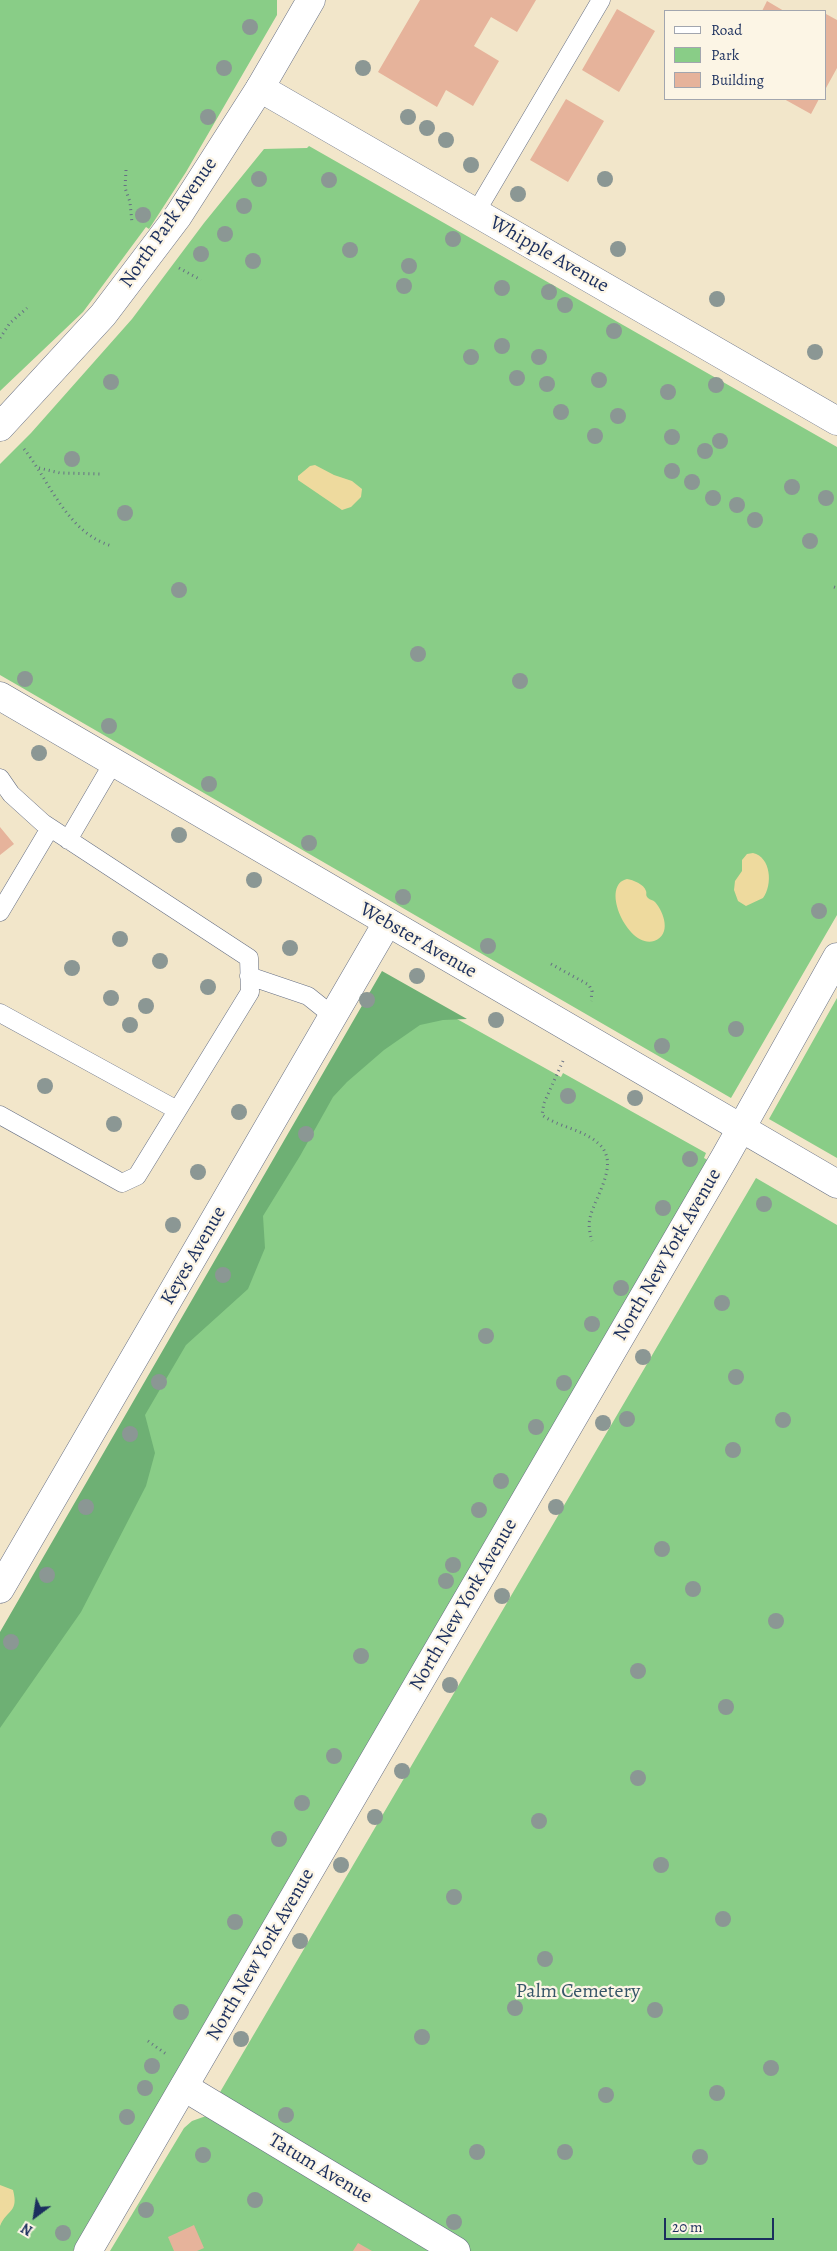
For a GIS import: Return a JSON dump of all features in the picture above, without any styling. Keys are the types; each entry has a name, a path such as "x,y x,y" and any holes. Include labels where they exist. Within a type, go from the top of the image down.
{"street":[{"name":"North Park Avenue","path":"1,427 103,316 178,216 260,88 311,0"},
{"name":"Whipple Avenue","path":"260,88 837,421"},
{"name":"Webster Avenue","path":"0,696 837,1184"},
{"name":"Keyes Avenue","path":"0,1589 387,923"},
{"name":"North New York Avenue","path":"88,2251 741,1129 837,958"},
{"name":"Tatum Avenue","path":"184,2087 456,2251"}],"lane":[{"path":"476,212 601,0"},
{"path":"68,840 114,763"},
{"path":"0,778 11,794 46,826 249,958 250,992 138,1176 122,1184 0,1115"},
{"path":"0,912 46,826"},
{"path":"249,976 308,996 333,1016"},
{"path":"0,1013 178,1110"}],"path":[{"path":"0,338 10,323 26,308"},
{"path":"1,427 23,448 69,516 94,538 112,546"},
{"path":"38,468 60,473 103,474"},
{"path":"551,964 589,985 592,991 591,1002 544,1102 542,1115 590,1137 602,1146 606,1155 605,1176 589,1218 592,1241"}],"green space":[{"path":"0,0 277,0 277,15 186,172 149,229 146,227 83,312 0,391"},
{"path":"309,146 837,447 837,915 731,1098 0,675 0,464 31,433 132,319 204,223 264,149 307,148"},
{"path":"382,971 467,1019 443,1020 420,1025 384,1050 347,1082 333,1097 263,1216 265,1248 248,1289 186,1345 145,1415 155,1453 146,1486 81,1612 0,1728 0,1632"},
{"path":"387,980 561,1077 563,1073 706,1153 704,1158 717,1165 73,2251 0,2251 0,1644"},
{"path":"837,998 837,1158 769,1119"},
{"name":"Palm Cemetery","path":"756,1178 837,1225 837,2251 110,2251 184,2128 192,2121 206,2116"}],"sand":[{"path":"315,465 334,475 352,481 362,489 361,497 351,507 342,510 298,480 298,476 310,466"},
{"path":"753,853 764,860 769,879 763,898 746,906 738,901 734,890 735,881 742,871 742,860 747,854"},
{"path":"627,879 641,884 646,891 647,897 655,902 661,911 665,929 660,938 654,941 644,941 635,936 620,915 616,903 616,892 619,884"},
{"path":"0,2185 13,2190 14,2203 0,2226"}],"building":[{"path":"420,0 536,0 517,32 491,17 474,46 499,61 473,106 446,90 437,107 378,72"},
{"path":"767,1 782,10 762,10"},
{"path":"617,9 655,31 619,92 582,70"},
{"path":"827,15 837,20 837,68 827,86"},
{"path":"566,99 604,121 568,182 530,160"},
{"path":"786,100 818,100 811,114"},
{"path":"0,827 14,844 0,855"},
{"path":"194,2225 204,2248 197,2251 174,2251 168,2237"},
{"path":"358,2243 372,2251 353,2251"}]}
